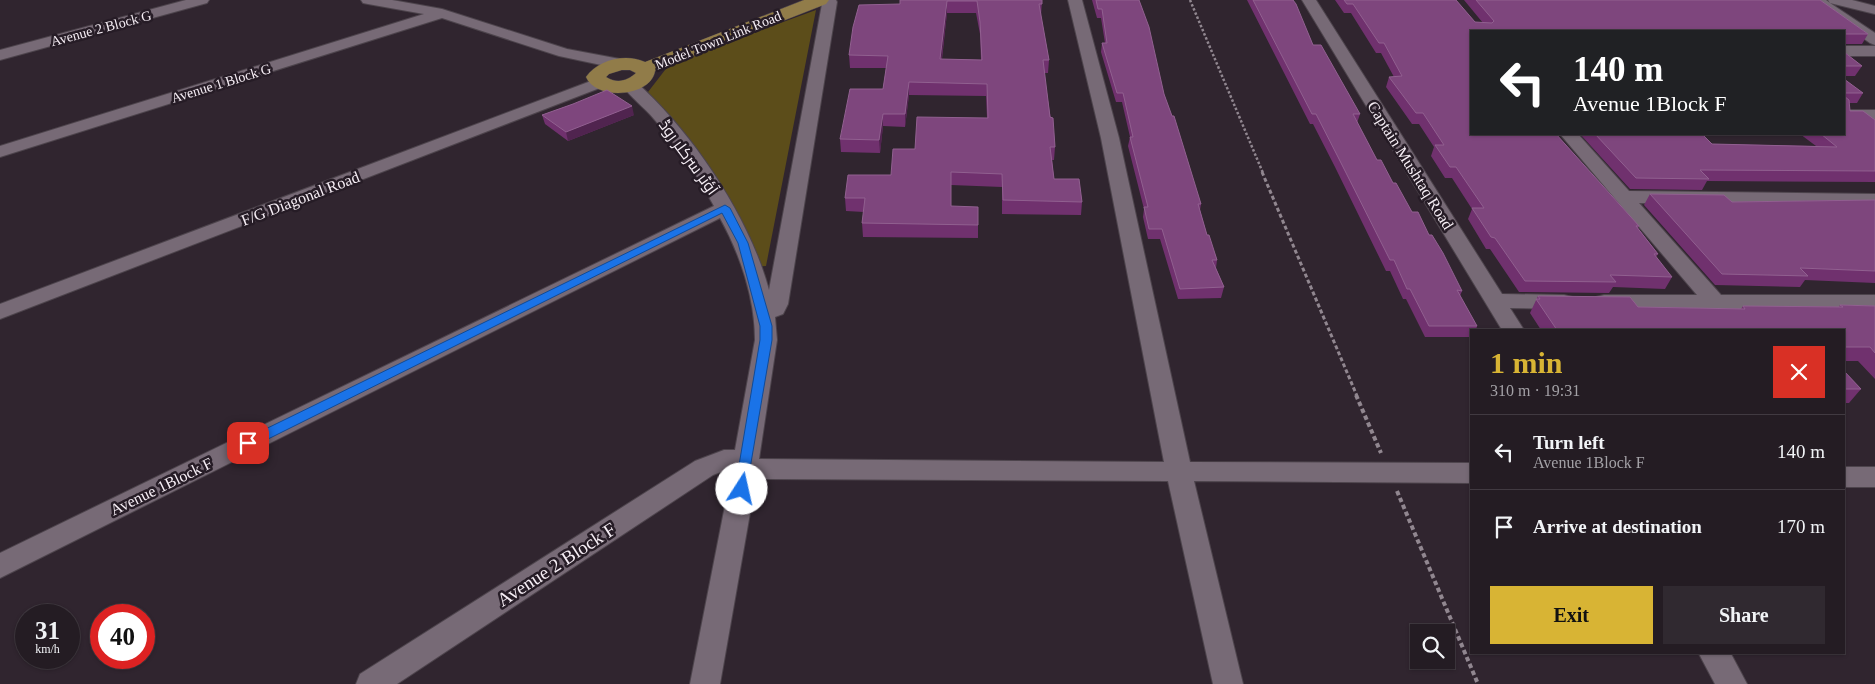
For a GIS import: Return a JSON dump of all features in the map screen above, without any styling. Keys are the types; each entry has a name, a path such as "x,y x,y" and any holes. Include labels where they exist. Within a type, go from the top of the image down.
{"main road":[{"name":"Model Town Link Road","path":"632,66 796,0"},
{"name":"Model Town Link Road","path":"632,66 820,0"},
{"path":"632,66 646,73 644,78 630,85 613,86 599,78 607,68 632,66"}],"street":[{"name":"Avenue 2 Block G","path":"0,55 202,0"},
{"path":"368,0 442,13 564,53 632,66"},
{"path":"764,314 775,309 777,304 830,2 825,0"},
{"path":"1075,0 1110,138 1179,471 1228,684"},
{"name":"Captain Mushtaq Road","path":"1308,0 1512,329"},
{"path":"1816,0 1875,40"},
{"path":"1835,0 1875,10"},
{"name":"Avenue 1 Block G","path":"0,152 442,13"},
{"path":"1845,51 1875,51"},
{"path":"564,53 599,78"},
{"name":"F/G Diagonal Road","path":"0,312 599,78"},
{"name":"آؤٹر سرکلر روڈ","path":"630,85 643,95 681,143 725,208 743,243 764,314 766,340 746,465 705,684"},
{"path":"1848,115 1875,115"},
{"path":"1848,115 1875,132"},
{"path":"1570,135 1716,304"},
{"path":"1625,197 1875,200"},
{"name":"Avenue 1Block F","path":"0,566 725,208"},
{"path":"1495,301 1716,304 1875,302"},
{"name":"Avenue 2 Block F","path":"371,684 704,468 724,460 746,465 1470,473"},
{"path":"1845,477 1875,477"},
{"path":"1714,654 1732,684"}],"path":[{"path":"1190,0 1478,684"}],"shaded area":[{"path":"816,10 766,266 749,267 736,216 655,106 648,92 665,70 677,61"}],"building":[{"path":"900,0 1042,0 1042,4 1039,4 1049,60 1043,60 1050,117 1053,118 1055,147 1050,147 1054,179 1079,179 1082,202 1003,200 1002,174 951,172 951,206 978,207 978,225 862,223 865,198 845,198 848,175 891,175 893,149 915,149 917,117 988,118 987,84 909,82 905,114 883,114 879,140 840,139 850,89 883,89 888,56 849,55 853,27 859,5 900,4","holes":["947,1 977,1 982,60 940,59"]},
{"path":"1096,0 1139,0 1149,27 1164,94 1172,116 1174,116 1201,204 1198,204 1207,235 1209,235 1217,260 1212,260 1224,287 1180,289 1162,229 1149,229 1144,207 1148,207 1130,137 1133,137 1123,93 1117,93 1102,43 1107,43 1102,9 1098,9"},
{"path":"1253,0 1293,0 1296,4 1313,45 1321,45 1360,114 1353,114 1377,160 1381,160 1412,212 1418,212 1429,235 1432,235 1443,253 1462,291 1457,290 1477,326 1429,326 1410,289 1407,289 1394,260 1390,260 1316,114 1312,114"},
{"path":"1344,0 1456,0 1475,22 1492,23 1494,21 1476,0 1820,0 1868,34 1845,34 1845,30 1470,30 1470,135 1557,135 1639,226 1636,226 1658,254 1654,254 1672,277 1610,275 1616,282 1525,281 1495,238 1491,237 1472,208 1484,208 1456,167 1450,167 1435,145 1444,145 1423,113 1416,113 1389,77 1402,76 1384,43 1379,43 1353,4 1347,4"},
{"path":"1845,53 1862,66 1845,66"},
{"path":"1845,80 1863,93 1845,93"},
{"path":"607,90 632,106 566,132 542,115 573,104"},
{"path":"1845,97 1849,100 1850,111 1863,111 1875,120 1875,171 1700,170 1709,179 1636,178 1596,135 1703,135 1712,144 1837,147 1822,135 1845,135"},
{"path":"1650,194 1724,195 1732,202 1875,200 1875,271 1800,268 1808,276 1722,274"},
{"path":"1538,296 1630,297 1638,307 1745,309 1743,306 1875,306 1875,353 1870,347 1845,347 1845,329 1556,329 1536,299 1540,299"},
{"path":"1845,372 1861,389 1845,389"}],"route":[{"path":"248,443 725,208 743,243 766,326 766,340 742,489"}]}
